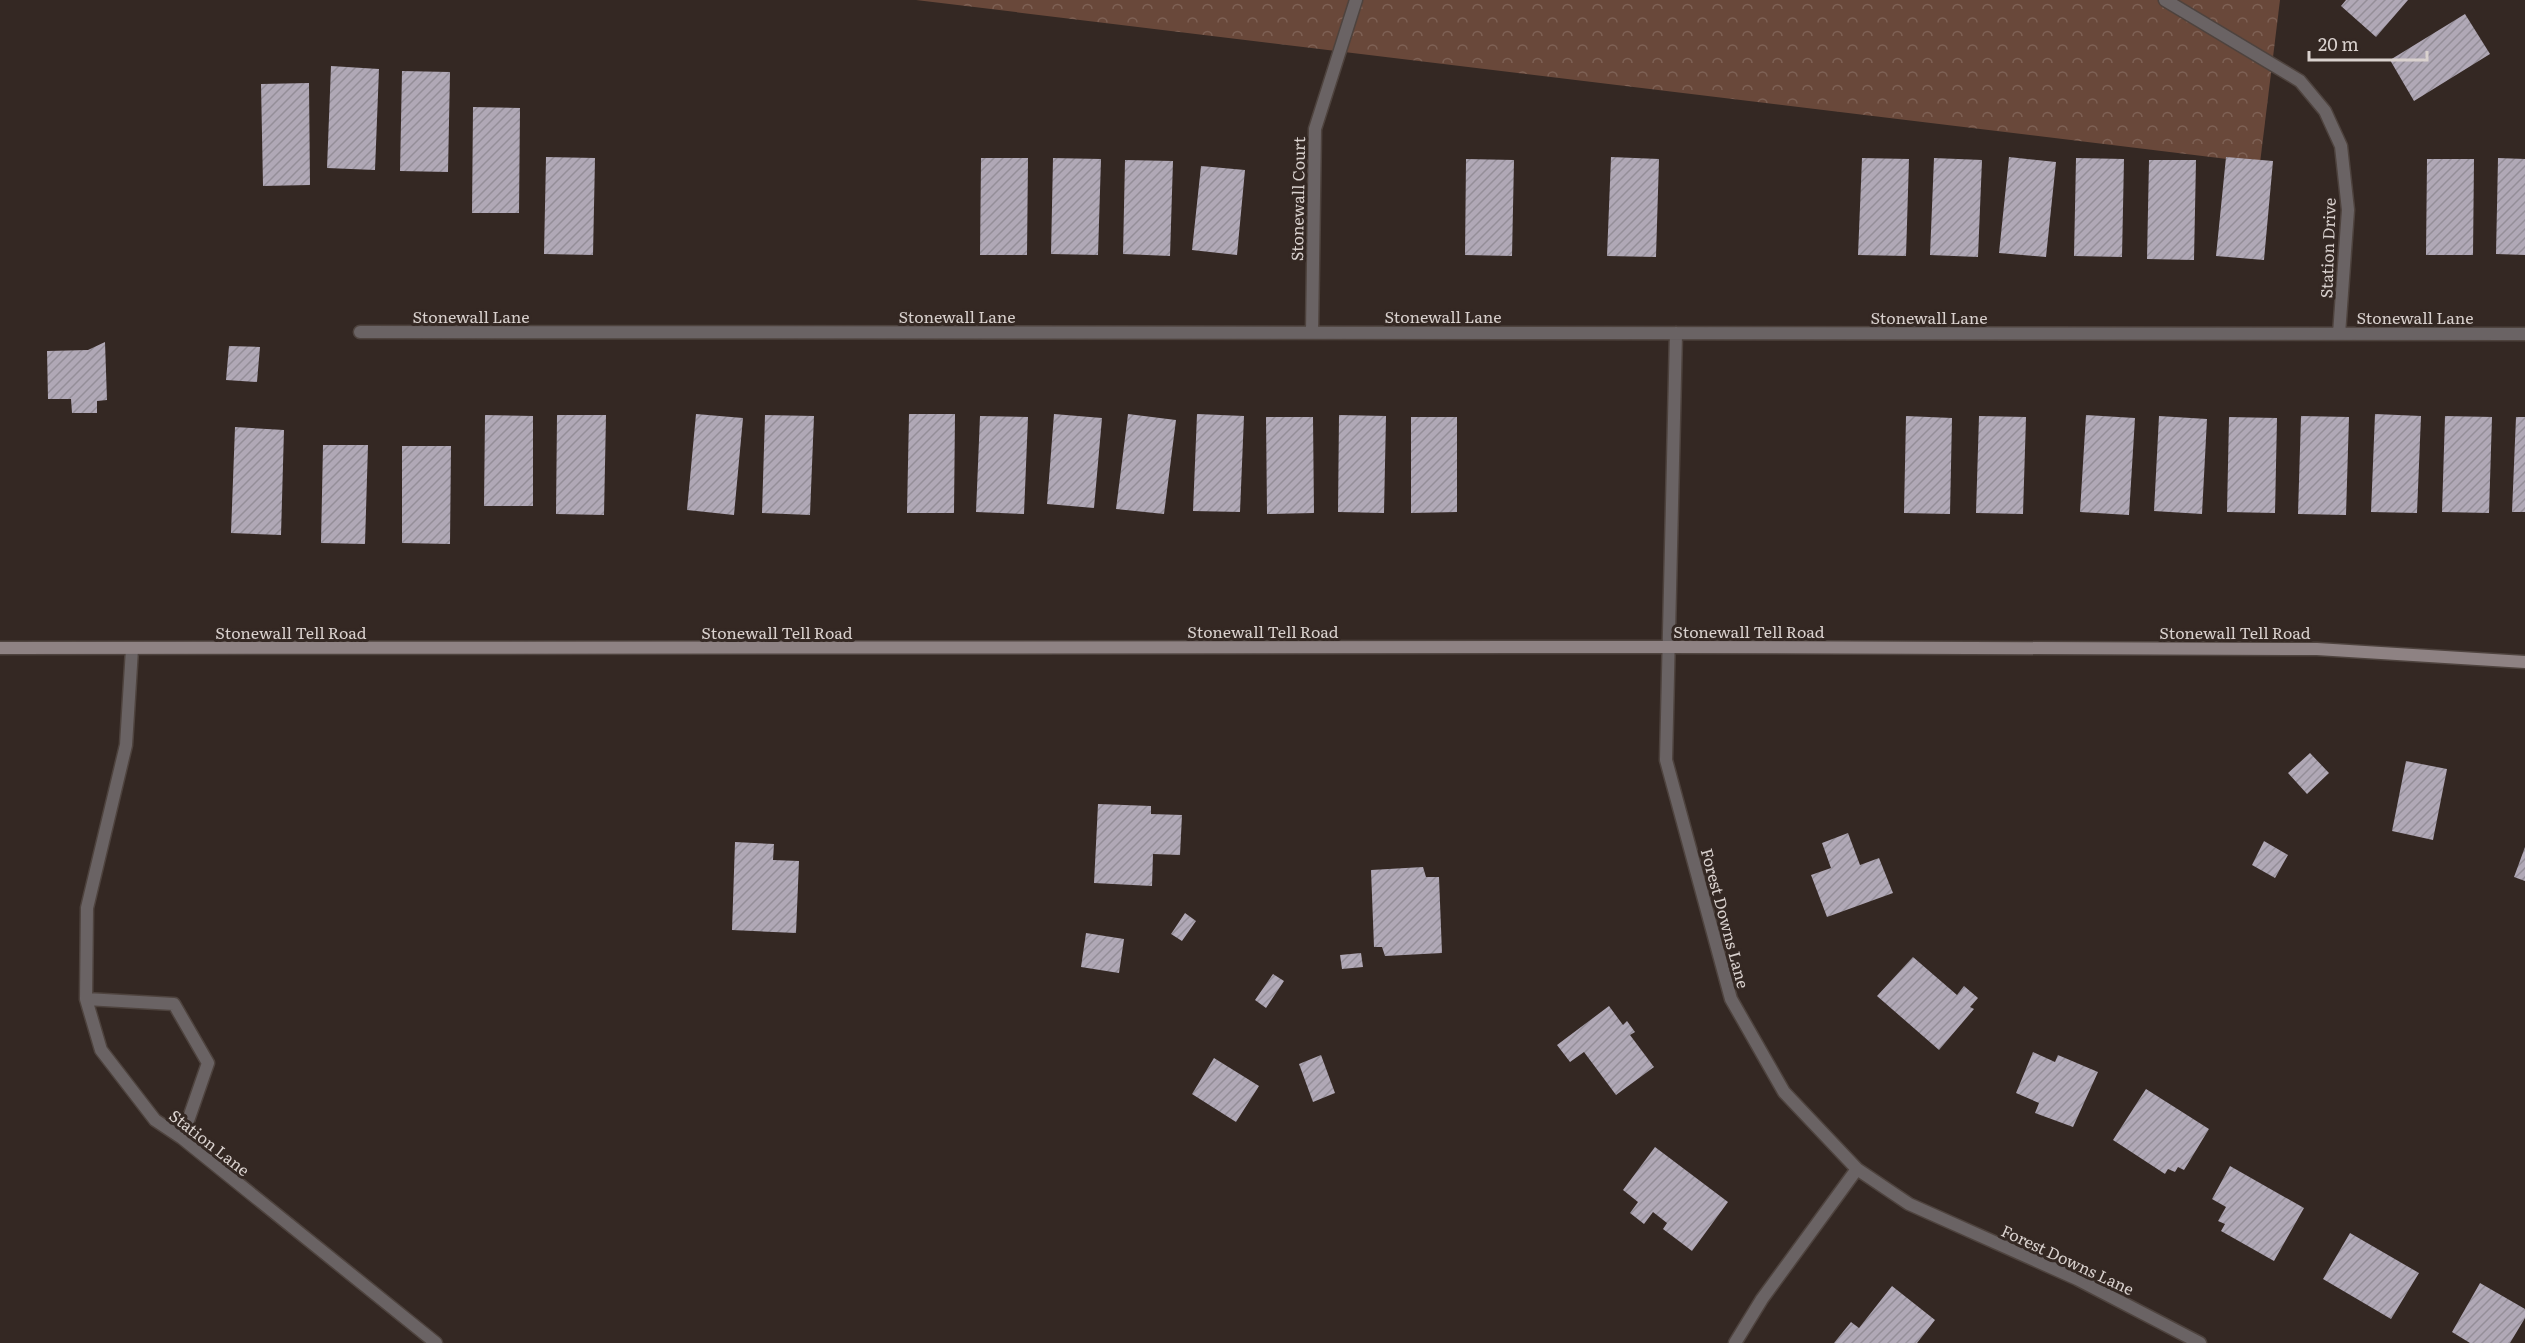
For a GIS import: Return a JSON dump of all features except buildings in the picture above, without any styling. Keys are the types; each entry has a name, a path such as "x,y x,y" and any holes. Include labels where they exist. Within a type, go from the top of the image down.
{"street":[{"name":"Stonewall Court","path":"1311,333 1315,129 1356,0"},
{"name":"Station Drive","path":"2166,0 2300,81 2325,111 2341,146 2348,210 2339,334"},
{"name":"Stonewall Lane","path":"360,332 2525,334"},
{"name":"Forest Downs Lane","path":"1676,333 1666,760 1731,999 1784,1092 1857,1169 1909,1204 2077,1279 2200,1343"},
{"name":"Stonewall Tell Road","path":"0,648 2317,649 2525,662"},
{"name":"Station Lane","path":"132,649 126,745 87,908 86,999 101,1050 155,1120 182,1138 436,1343"},
{"path":"86,999 174,1004 208,1063 182,1138"},
{"path":"1735,1343 1762,1299 1857,1169"}],"green space":[{"path":"916,0 2280,0 2260,163"}]}
